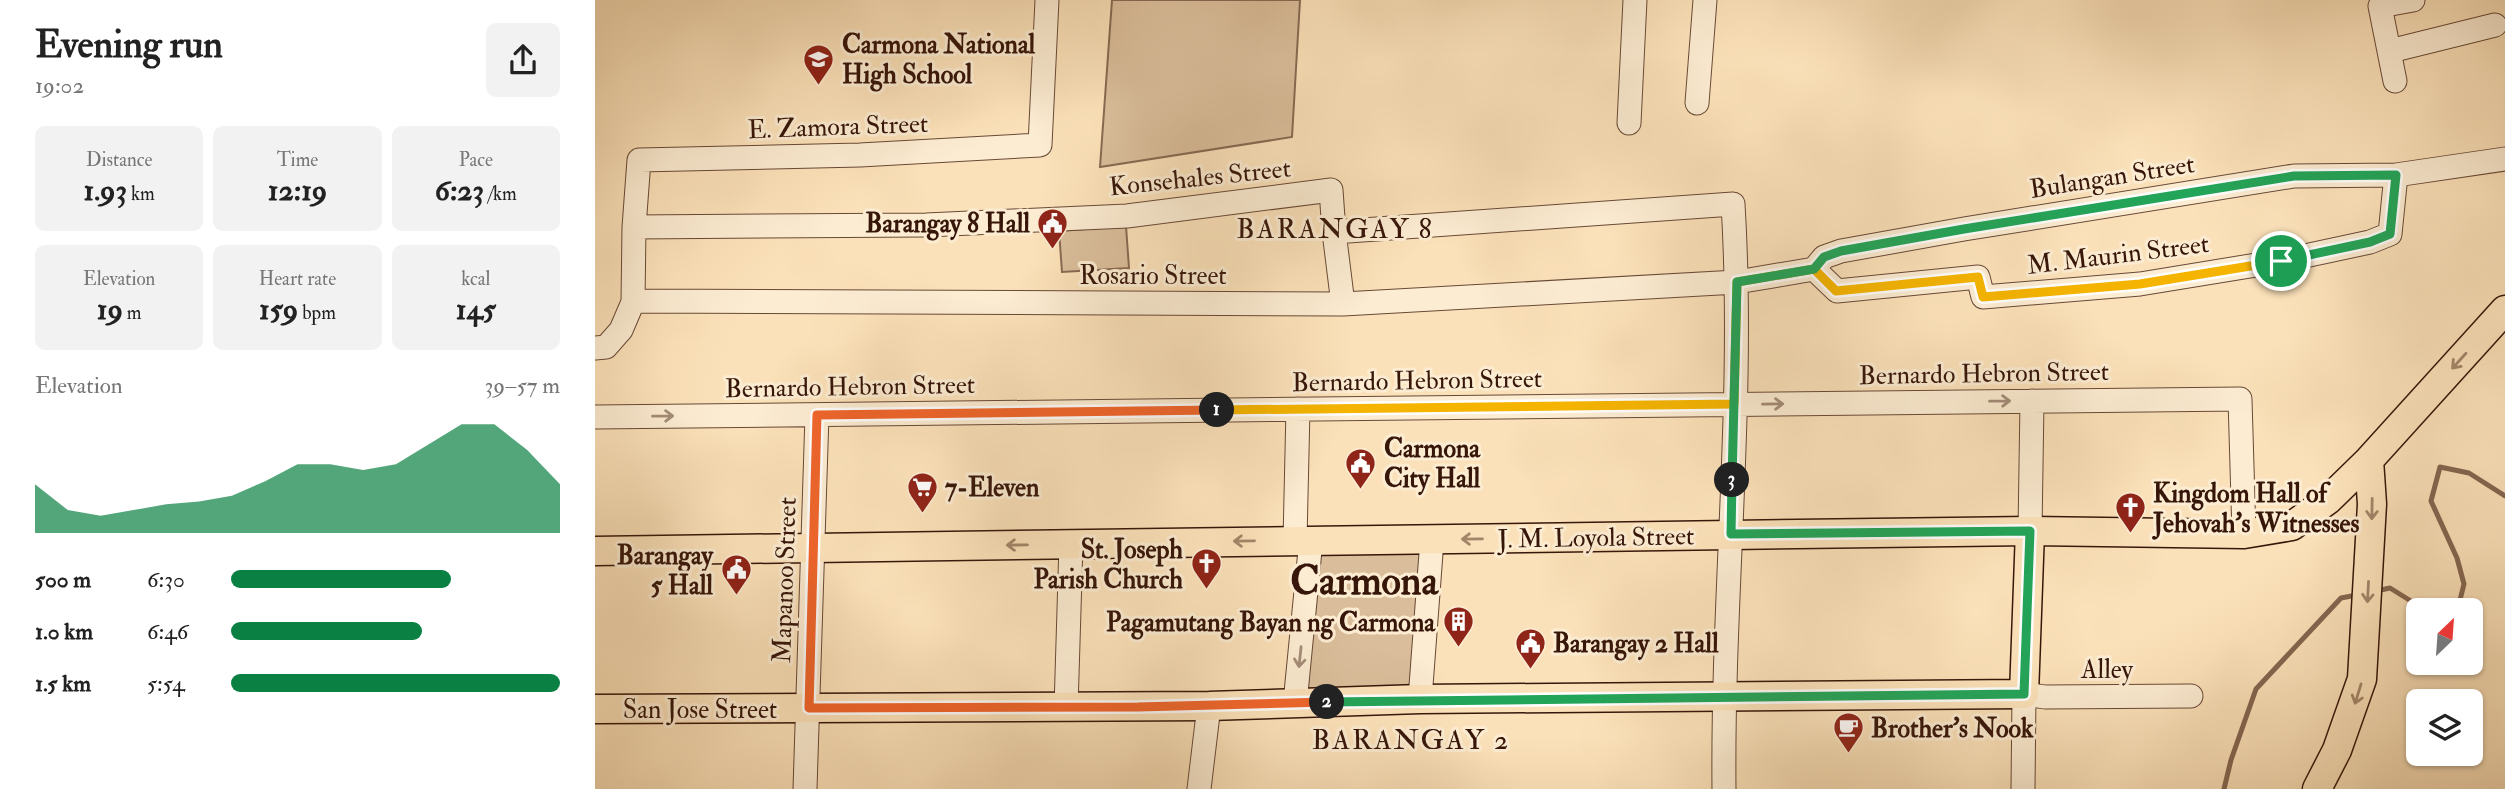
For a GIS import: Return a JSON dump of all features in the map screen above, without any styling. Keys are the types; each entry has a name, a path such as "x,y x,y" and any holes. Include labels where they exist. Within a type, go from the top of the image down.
{"main road":[{"name":"J. M. Loyola Street","path":"595,551 1731,534 2030,531 2244,534 2292,526 2328,500 2369,460 2505,310"},
{"path":"2316,789 2337,750 2363,679 2372,504 2369,460"},
{"path":"2024,694 2030,531"},
{"name":"San Jose Street","path":"595,709 1066,708 1420,699 2024,694"}],"street":[{"name":"E. Zamora Street","path":"634,227 639,160 860,155 1040,145 1047,0"},
{"path":"1629,123 1635,0"},
{"path":"1697,103 1705,0"},
{"path":"2395,81 2380,6 2413,0"},
{"path":"2390,51 2495,25"},
{"name":"Bulangan Street","path":"1737,282 1814,269 1824,257 1841,251 2003,222 2294,176 2396,175 2505,159"},
{"name":"M. Maurin Street","path":"1814,269 1836,291 1978,277 1983,297 2140,284 2281,261 2370,242 2390,234 2396,175"},
{"name":"Konsehales Street","path":"634,227 926,225 1127,216 1331,190 1334,232"},
{"path":"1343,304 1334,232 1733,204 1737,282 1731,534 1723,696 1724,789"},
{"path":"595,348 606,347 621,330 633,302 634,227"},
{"name":"Rosario Street","path":"633,302 1343,304 1737,282"},
{"name":"Bernardo Hebron Street","path":"595,417 2240,398 2244,534"},
{"path":"2030,531 2032,401"},
{"path":"1295,703 1303,540 1298,409"},
{"name":"Mapanoo Street","path":"805,789 817,415"},
{"path":"1420,699 1432,540"},
{"path":"1066,708 1071,544"},
{"path":"2023,789 2024,694"},
{"name":"Alley","path":"2024,694 2045,697 2191,696"},
{"path":"1199,789 1209,706"}],"shaded area":[{"path":"1112,0 1300,0 1292,137 1100,167"},
{"path":"1126,226 1129,268 1062,272 1059,231"},
{"path":"1317,553 1421,553 1416,689 1300,689"}],"waterway":[{"path":"2460,598 2464,584 2457,558 2431,501 2440,467 2469,473 2505,496"},
{"path":"2376,591 2390,588 2406,598"},
{"path":"2224,789 2231,760 2256,689 2341,598 2357,595"}],"place":[{"name":"Carmona National High School","path":"819,86"},
{"name":"Barangay 8 Hall","path":"1053,250"},
{"name":"Carmona City Hall","path":"1361,490"},
{"name":"7-Eleven","path":"922,514"},
{"name":"Kingdom Hall of Jehovah's Witnesses","path":"2130,535"},
{"name":"St. Joseph Parish Church","path":"1206,591"},
{"name":"Barangay 5 Hall","path":"736,597"},
{"name":"Pagamutang Bayan ng Carmona","path":"1458,649"},
{"name":"Barangay 2 Hall","path":"1530,670"},
{"name":"Brother's Nook","path":"1848,755"}],"district":[{"name":"BARANGAY 8","path":"1335,228"},
{"name":"Carmona","path":"1364,580"},
{"name":"BARANGAY 2","path":"1411,739"}],"route":[{"path":"2281,261 2140,284 1983,297 1978,277 1836,291 1814,269 1737,282 1734,404 817,415 809,708 1138,707 1420,699 2024,694 2030,531 1731,534 1737,282 1814,269 1824,257 1841,251 1964,229 2294,176 2396,175 2390,234 2370,242 2281,261"}]}
